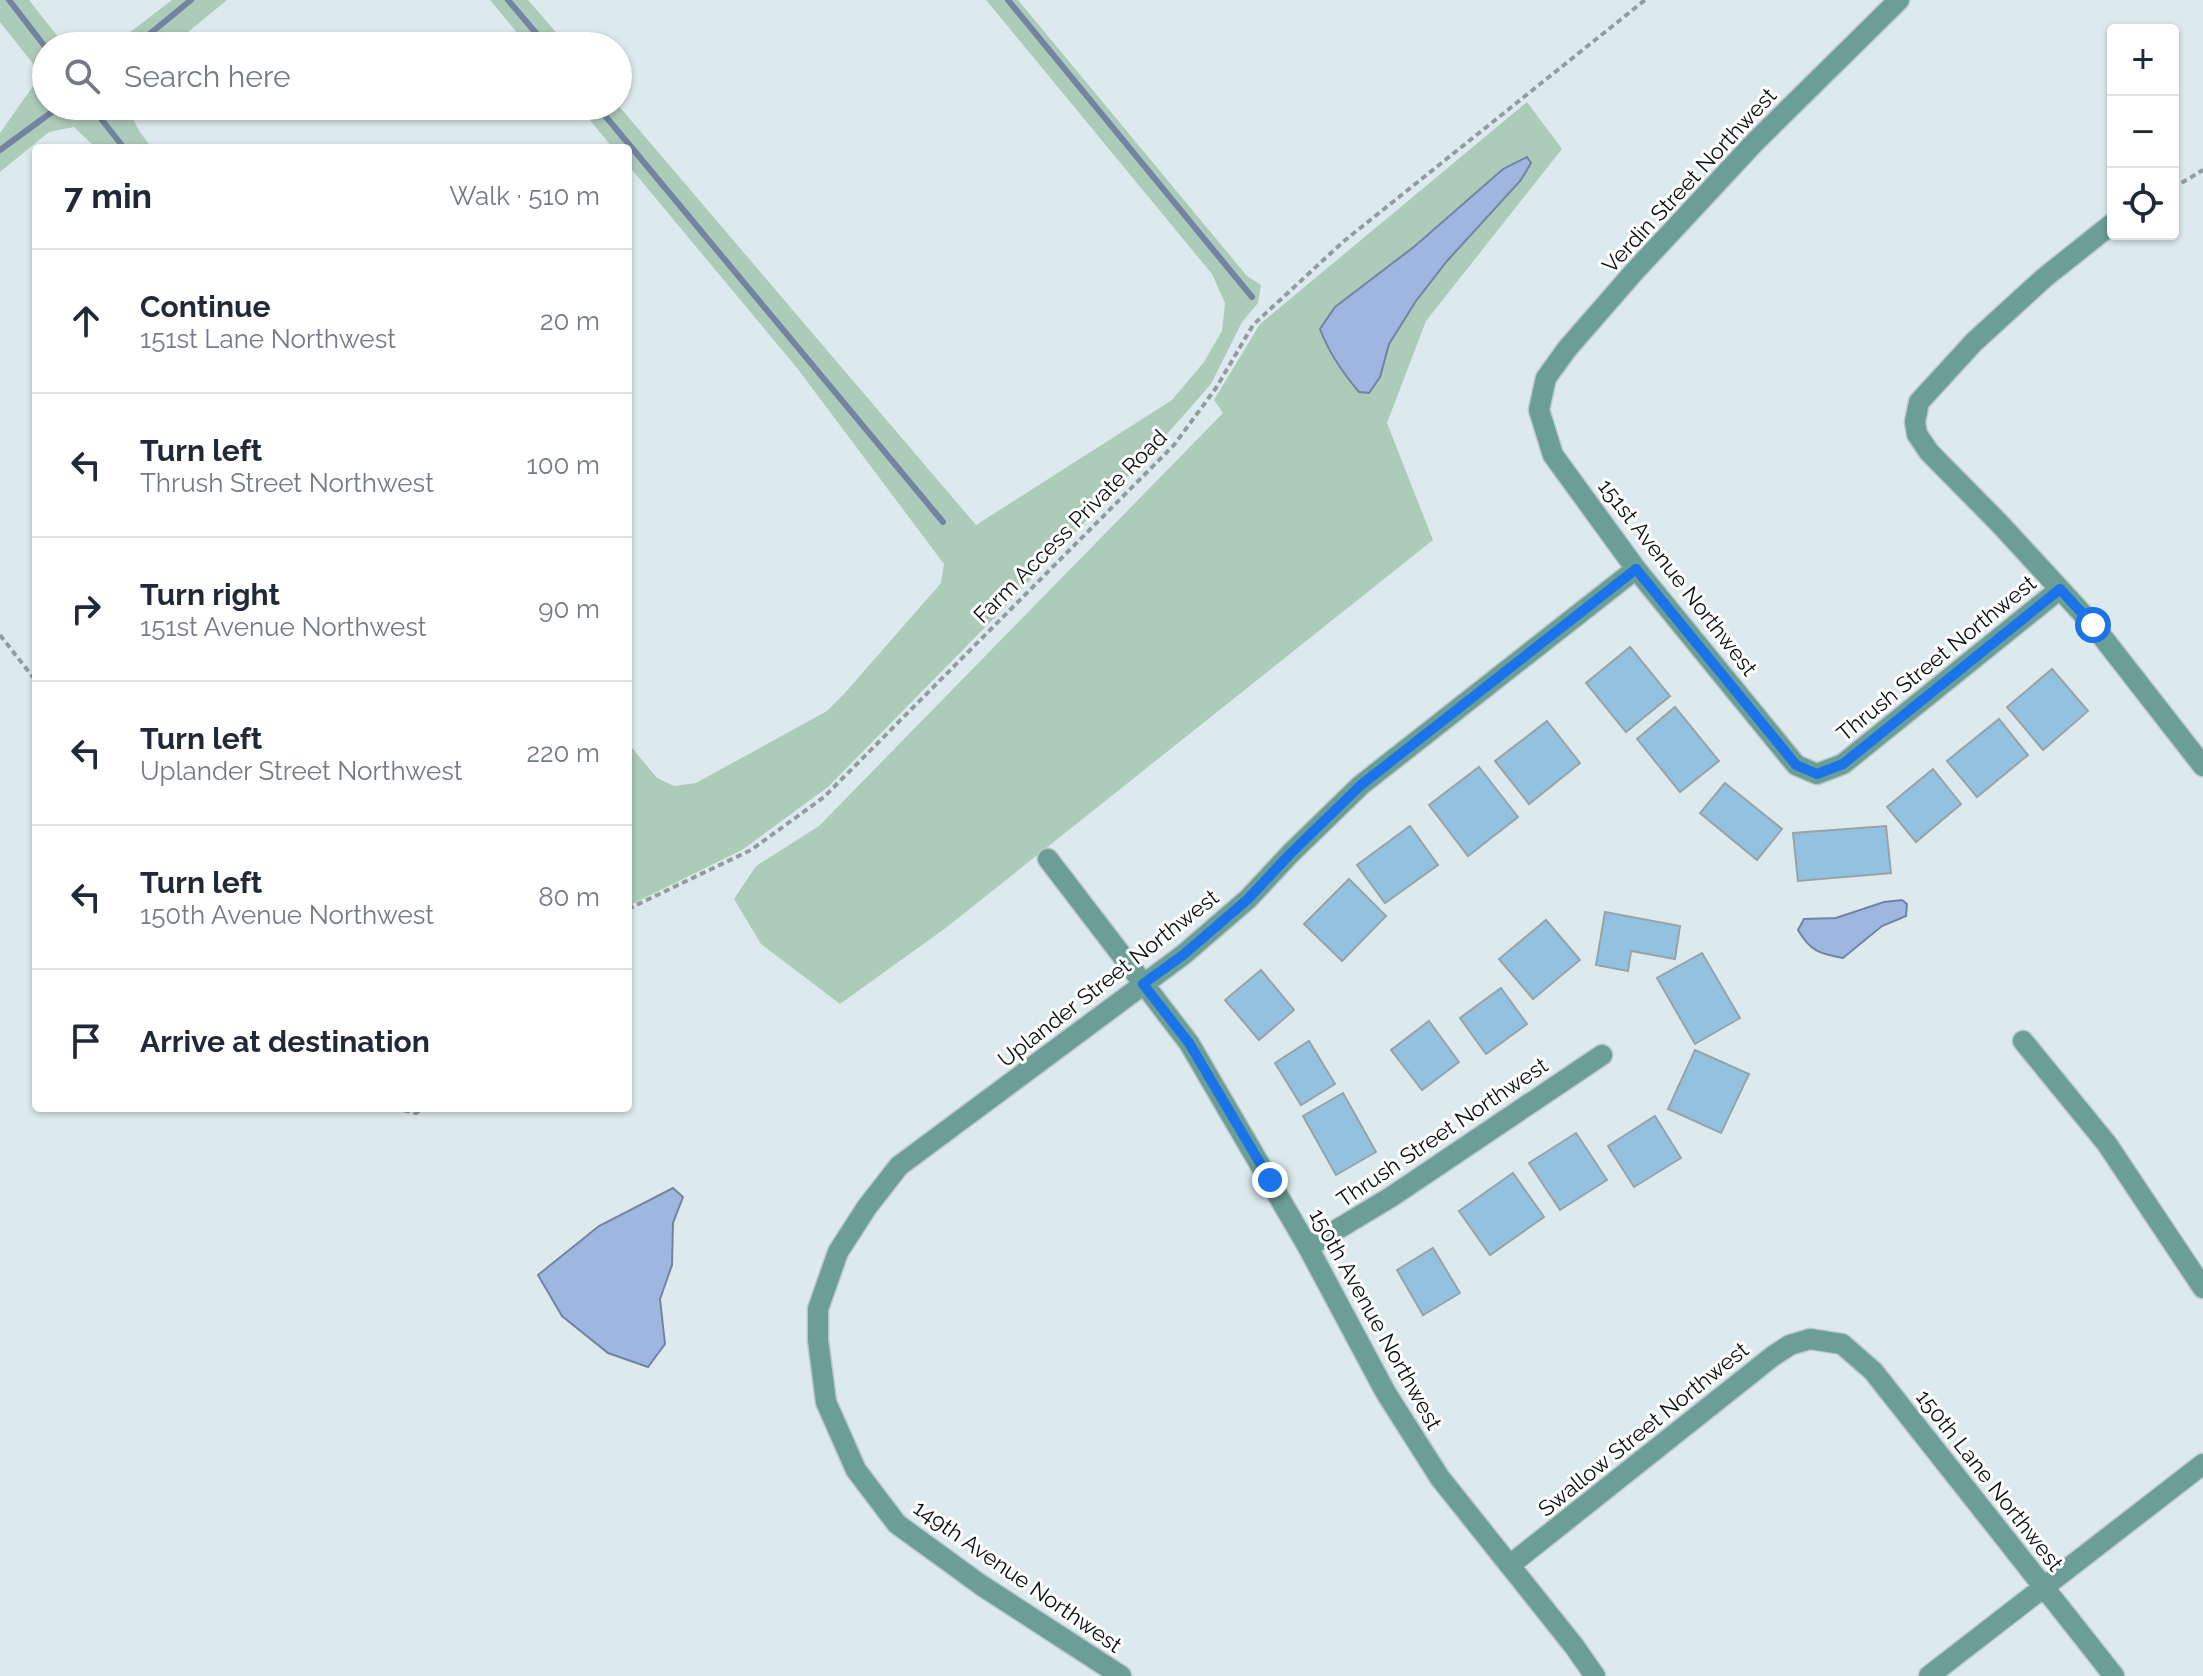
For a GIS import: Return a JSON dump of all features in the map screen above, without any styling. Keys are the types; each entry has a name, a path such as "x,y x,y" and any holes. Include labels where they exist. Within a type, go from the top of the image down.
{"street":[{"name":"Verdin Street Northwest","path":"1539,410 1546,378 1634,272 1755,142 1899,0"},
{"path":"2107,228 2044,278 1974,342 1919,402 1915,422 1917,434 1929,452 2093,625 2203,766"},
{"name":"151st Avenue Northwest","path":"1539,410 1553,455 1636,569 1796,765"},
{"name":"Uplander Street Northwest","path":"818,1340 818,1309 838,1252 899,1166 1183,955 1248,899 1361,785 1636,569"},
{"name":"Thrush Street Northwest","path":"1796,765 1817,774 1843,764 2060,589"},
{"name":"150th Avenue Northwest","path":"1048,859 1189,1043 1308,1247 1386,1393 1440,1478 1595,1676"},
{"path":"2023,1041 2107,1144 2203,1288"},
{"name":"Thrush Street Northwest","path":"1308,1247 1391,1197 1602,1055"},
{"name":"Swallow Street Northwest","path":"1510,1565 1773,1356 1790,1345 1810,1339"},
{"name":"150th Lane Northwest","path":"1810,1339 1842,1344 1873,1371 2114,1676"},
{"name":"149th Avenue Northwest","path":"818,1340 826,1402 856,1470 897,1524 981,1585 1121,1676"},
{"path":"1929,1676 2203,1464"}],"path":[{"name":"Farm Access Private Road","path":"632,907 751,850 824,797 1174,445 1216,388 1253,325 1344,241 1645,0"},
{"path":"2179,184 2203,170"},
{"path":"0,635 32,676"}],"green space":[{"path":"0,0 29,0 54,32 32,32 32,62 0,22"},
{"path":"172,0 227,0 188,32 130,32"},
{"path":"490,0 528,0 556,32 516,32"},
{"path":"986,0 1018,0 1247,276 1261,285 1258,303 1242,322 1211,384 1161,441 1003,609 828,787 742,850 632,904 632,748 657,778 674,786 696,783 827,711 941,583 944,564 797,368 632,170 632,144 610,144 590,120 631,120 976,525 1172,400 1204,362 1222,331 1225,303 1212,274"},
{"path":"32,88 32,120 134,120 149,144 92,144 74,127 49,132 0,172 0,133"},
{"path":"1527,102 1562,149 1426,321 1387,423 1433,540 947,927 840,1004 761,944 734,899 756,866 819,826 1223,413 1214,400 1260,324"}],"water":[{"path":"1527,157 1531,163 1521,180 1447,261 1416,301 1389,344 1380,377 1369,393 1359,392 1336,362 1320,329 1335,307 1415,246 1503,169"},
{"path":"1902,900 1907,904 1906,916 1882,926 1843,958 1816,950 1798,930 1804,919 1836,918 1884,902"},
{"path":"673,1188 683,1197 673,1223 672,1265 660,1299 665,1344 648,1367 608,1353 562,1316 538,1275 599,1226"}],"building":[{"path":"1630,647 1670,696 1626,732 1586,683"},
{"path":"2052,669 2088,711 2043,750 2007,707"},
{"path":"1675,707 1719,761 1680,792 1637,739"},
{"path":"1999,719 2028,755 1977,797 1947,761"},
{"path":"1547,721 1580,763 1529,804 1495,761"},
{"path":"1479,767 1518,817 1468,856 1429,805"},
{"path":"1933,769 1961,804 1916,842 1887,807"},
{"path":"1725,783 1782,829 1757,860 1700,813"},
{"path":"1410,826 1438,865 1385,903 1357,865"},
{"path":"1886,826 1891,873 1798,881 1793,833"},
{"path":"1349,879 1386,916 1342,961 1304,924"},
{"path":"1605,912 1680,926 1675,959 1631,951 1628,971 1596,965"},
{"path":"1546,920 1580,960 1533,999 1499,959"},
{"path":"1702,953 1740,1018 1695,1044 1657,978"},
{"path":"1261,970 1294,1010 1259,1040 1225,1000"},
{"path":"1501,988 1527,1024 1486,1054 1460,1018"},
{"path":"1429,1021 1459,1062 1422,1090 1391,1050"},
{"path":"1309,1041 1335,1084 1301,1105 1275,1063"},
{"path":"1695,1050 1749,1074 1721,1133 1668,1109"},
{"path":"1343,1093 1376,1152 1336,1175 1303,1116"},
{"path":"1655,1116 1681,1158 1634,1187 1608,1146"},
{"path":"1576,1133 1607,1180 1560,1210 1529,1163"},
{"path":"1513,1173 1544,1217 1490,1255 1459,1211"},
{"path":"1433,1248 1460,1293 1423,1315 1397,1270"}],"waterway":[{"path":"9,0 34,32"},
{"path":"152,32 191,0"},
{"path":"508,0 535,32"},
{"path":"1008,0 1252,297"},
{"path":"0,150 41,120"},
{"path":"102,120 121,144"},
{"path":"609,120 629,144"},
{"path":"632,148 943,522"}],"route":[{"path":"1270,1180 1189,1043 1143,984 1183,955 1248,899 1361,785 1636,569 1796,765 1817,774 1843,764 2060,589 2093,625"}]}
